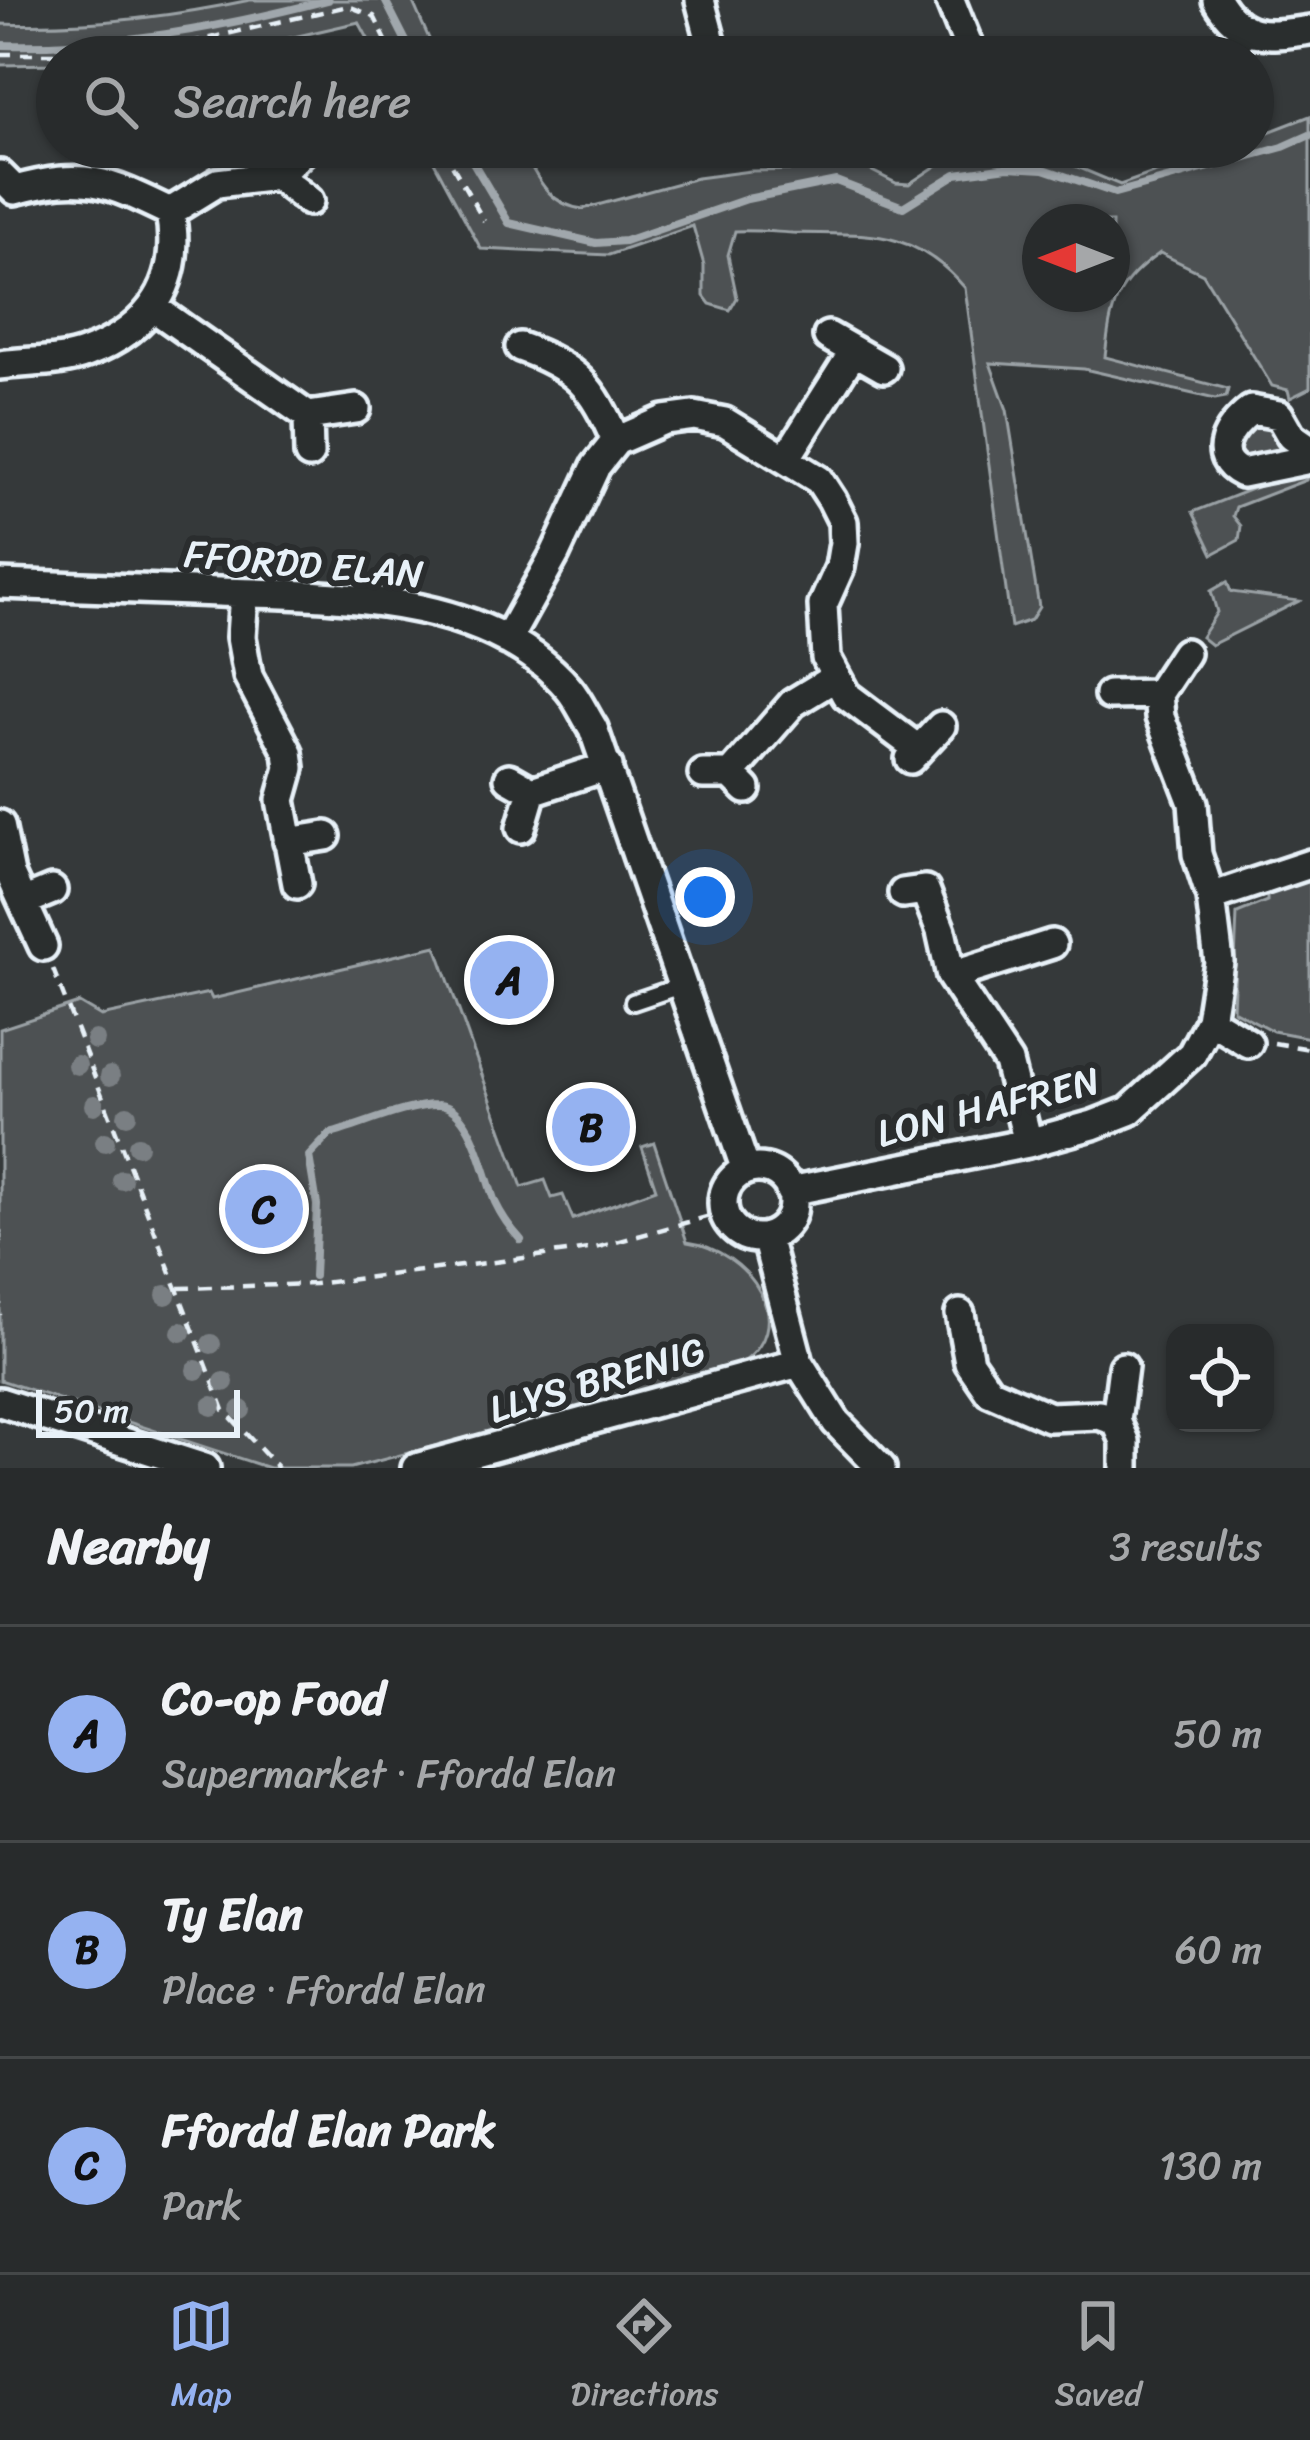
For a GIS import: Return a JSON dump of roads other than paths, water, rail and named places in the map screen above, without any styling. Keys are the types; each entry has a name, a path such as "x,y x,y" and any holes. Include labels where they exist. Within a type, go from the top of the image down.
{"street":[{"path":"700,0 709,36"},
{"path":"950,0 965,36"},
{"path":"1217,0 1229,20 1244,32 1310,31"},
{"path":"1241,36 1244,32"},
{"path":"170,212 217,183 277,176 285,168"},
{"path":"277,176 309,201"},
{"path":"8,193 64,178 91,180 170,212"},
{"path":"0,365 82,355 121,335 154,308 171,274 176,242 170,212"},
{"path":"154,308 308,416 356,409"},
{"path":"828,336 884,368"},
{"path":"520,346 557,361 598,399 616,441"},
{"path":"787,457 854,351"},
{"path":"1310,449 1292,436 1279,415 1251,410 1225,436 1223,448 1234,470 1243,473 1310,459"},
{"path":"308,416 309,454"},
{"path":"507,640 596,466 616,441 664,420 694,416 724,422 819,480 843,522 840,568 823,605 826,658 834,679 914,754 941,726"},
{"name":"FFORDD ELAN","path":"0,584 369,598 439,613 507,640 539,661 570,690 593,728 746,1170"},
{"path":"244,592 241,638 248,676 288,752 290,768 281,800 297,884"},
{"path":"1109,695 1158,694 1185,652"},
{"path":"727,779 793,704 834,679"},
{"name":"LON HAFREN","path":"790,1191 1028,1143 1129,1111 1192,1054 1210,1020 1219,962 1211,897 1197,854 1193,803 1160,717 1158,694"},
{"path":"521,827 521,784 608,766"},
{"path":"0,825 10,874 43,946"},
{"path":"288,842 326,836"},
{"path":"1211,897 1310,864"},
{"path":"23,902 52,890"},
{"path":"903,893 925,890 951,976 1008,1062 1028,1143"},
{"path":"951,976 1052,944"},
{"path":"1210,1020 1248,1043"},
{"path":"746,1170 777,1174 790,1191 793,1202 785,1224 766,1237 745,1235 728,1222 724,1212 729,1182 746,1170"},
{"path":"766,1237 799,1363 836,1422 881,1468"},
{"path":"960,1314 969,1362 989,1390 1049,1417 1099,1415 1116,1421"},
{"name":"LLYS BRENIG","path":"416,1468 489,1459 799,1363"},
{"path":"1123,1367 1116,1421 1125,1441 1125,1468"},
{"path":"0,1402 205,1468"}],"lane":[{"path":"633,1002 683,985"}],"waterway":[{"path":"148,36 328,0"},
{"path":"385,0 403,36"},
{"path":"0,45 36,45"},
{"path":"1274,149 1310,135"},
{"path":"476,168 509,223 596,243 625,241 747,199 836,181 903,207 956,174 1001,168"},
{"path":"1026,168 1044,169 1115,193 1206,168"},
{"path":"314,1276 317,1205 309,1156 330,1134 425,1106 449,1108 468,1128 498,1207 521,1240"}],"place":[{"name":"Co-op Food","path":"509,980"},
{"name":"Ty Elan","path":"591,1127"},
{"name":"Ffordd Elan Park","path":"264,1209"}]}
